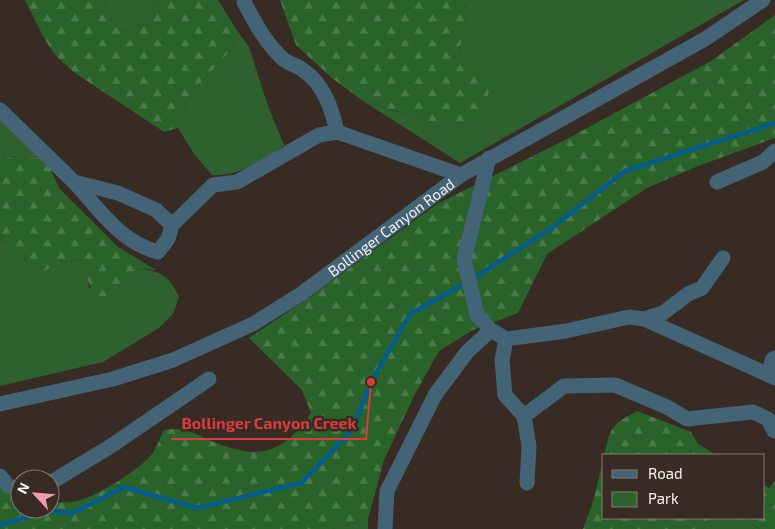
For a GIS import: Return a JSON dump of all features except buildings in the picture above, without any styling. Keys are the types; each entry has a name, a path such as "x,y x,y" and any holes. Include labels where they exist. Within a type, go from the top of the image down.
{"street":[{"name":"Bollinger Canyon Road","path":"0,404 112,379 173,360 253,324 301,294 462,175 489,158 705,39 762,0"},
{"path":"244,2 262,36 285,60 304,70 323,90 334,116 338,132"},
{"path":"0,110 74,182 129,241 145,249 158,252 168,239 172,225 213,185 237,182 319,135 338,132 462,175"},
{"path":"717,182 763,162 775,151"},
{"path":"489,158 464,259 477,315 491,330 506,339 566,331 629,317 644,319 772,376 772,360 775,358"},
{"path":"74,182 118,193 156,210 172,225"},
{"path":"644,319 663,313 688,294 702,288 723,258"},
{"path":"385,529 387,491 435,395 467,352 491,330"},
{"path":"506,339 502,360 504,395 524,416 529,446 527,483"},
{"path":"60,477 111,446 209,379"},
{"path":"524,416 564,386 615,385 667,407 687,419 754,412 768,419 774,431"},
{"path":"0,476 10,486"}],"green space":[{"path":"25,0 105,0 110,16 119,31 137,26 157,0 218,0 238,32 235,41 225,56 194,93 178,128 164,132 75,73 56,56 45,40"},
{"path":"105,0 157,0 137,26 119,31 110,16"},
{"path":"280,0 474,0 465,21 458,59 492,78 481,125 431,122 363,101 332,78 296,45"},
{"path":"474,0 744,0 460,163 363,101 431,122 458,59 465,21"},
{"path":"775,15 775,138 698,166 647,188 547,254 518,313 473,330 439,351 415,394 384,460 368,519 332,529 0,529 0,484 10,488 10,519 60,519 60,502 76,501 92,496 130,473 152,454 164,430 177,429 187,431 226,446 254,452 266,451 289,439 311,413 302,390 249,338 310,297 437,204 563,141 711,61"},
{"path":"238,32 249,47 268,106 284,145 251,167 232,173 212,175 194,154 178,128 194,93 225,56 235,41"},
{"path":"0,118 46,159 11,156 0,162"},
{"path":"11,156 46,159 59,188 118,247 156,270 138,269 116,290 100,299 89,284 85,271 78,260 59,262 45,271 29,265 21,254 0,239 0,162"},
{"path":"0,239 21,254 29,265 78,260 87,270 89,288 116,290 138,269 159,273 168,279 179,297 173,314 159,328 103,362 0,386"},
{"path":"637,411 691,432 698,444 714,454 604,454 613,427"},
{"path":"602,465 602,519 708,519 703,529 583,529 593,502"},
{"path":"775,481 775,529 760,529 738,519 765,519 765,486 769,488"},
{"path":"368,519 368,529 332,529"},
{"path":"708,519 738,519 760,529 703,529"}],"waterway":[{"path":"0,525 47,511 73,513 124,487 197,508 301,483 352,430 371,382 410,314 471,280 553,227 625,171 775,123"}],"place":[{"name":"Bollinger Canyon Creek","path":"371,382"}]}
